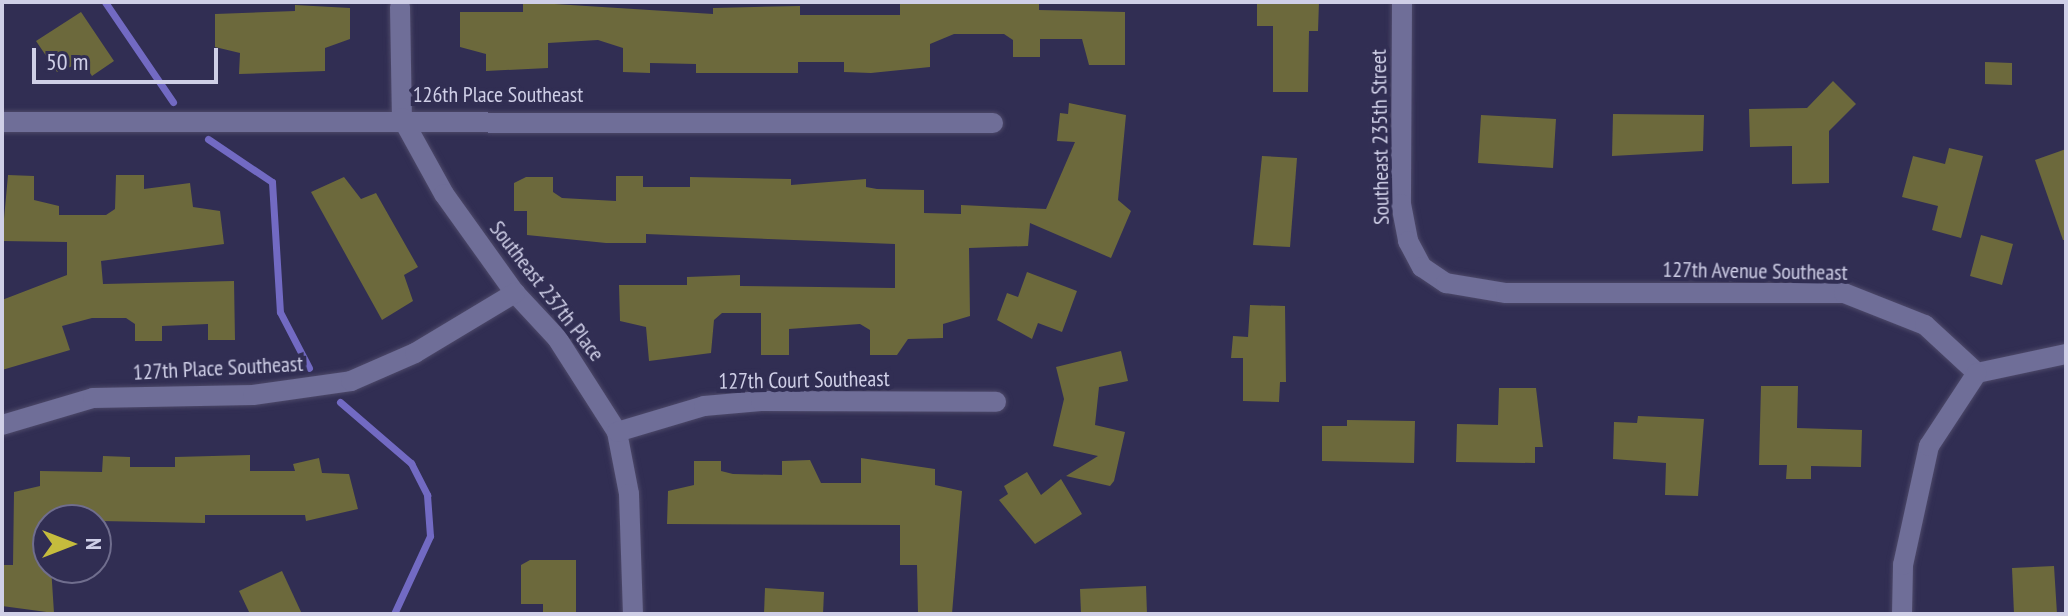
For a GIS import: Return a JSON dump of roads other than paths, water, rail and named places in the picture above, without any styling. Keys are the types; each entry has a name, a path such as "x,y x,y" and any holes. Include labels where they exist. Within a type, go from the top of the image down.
{"street":[{"name":"Southeast 235th Street","path":"1402,2 1401,204 1422,267"},
{"name":"Southeast 237th Place","path":"400,7 402,118 444,194 515,293 557,338 617,432 629,494 633,614"},
{"name":"126th Place Southeast","path":"2,122 402,118 993,123"},
{"name":"127th Avenue Southeast","path":"1422,267 1446,283 1506,293 1844,293 1925,325 1977,373"},
{"name":"127th Place Southeast","path":"2,425 93,398 253,395 351,381 415,353 515,293"},
{"path":"1902,614 1903,565 1929,446 1977,373 2066,354"},
{"name":"127th Court Southeast","path":"617,432 704,406 761,401 996,402"}],"waterway":[{"path":"105,2 173,102"},
{"path":"208,139 272,182 280,312 309,368"},
{"path":"340,402 411,463 427,495 430,536 394,614"}]}
